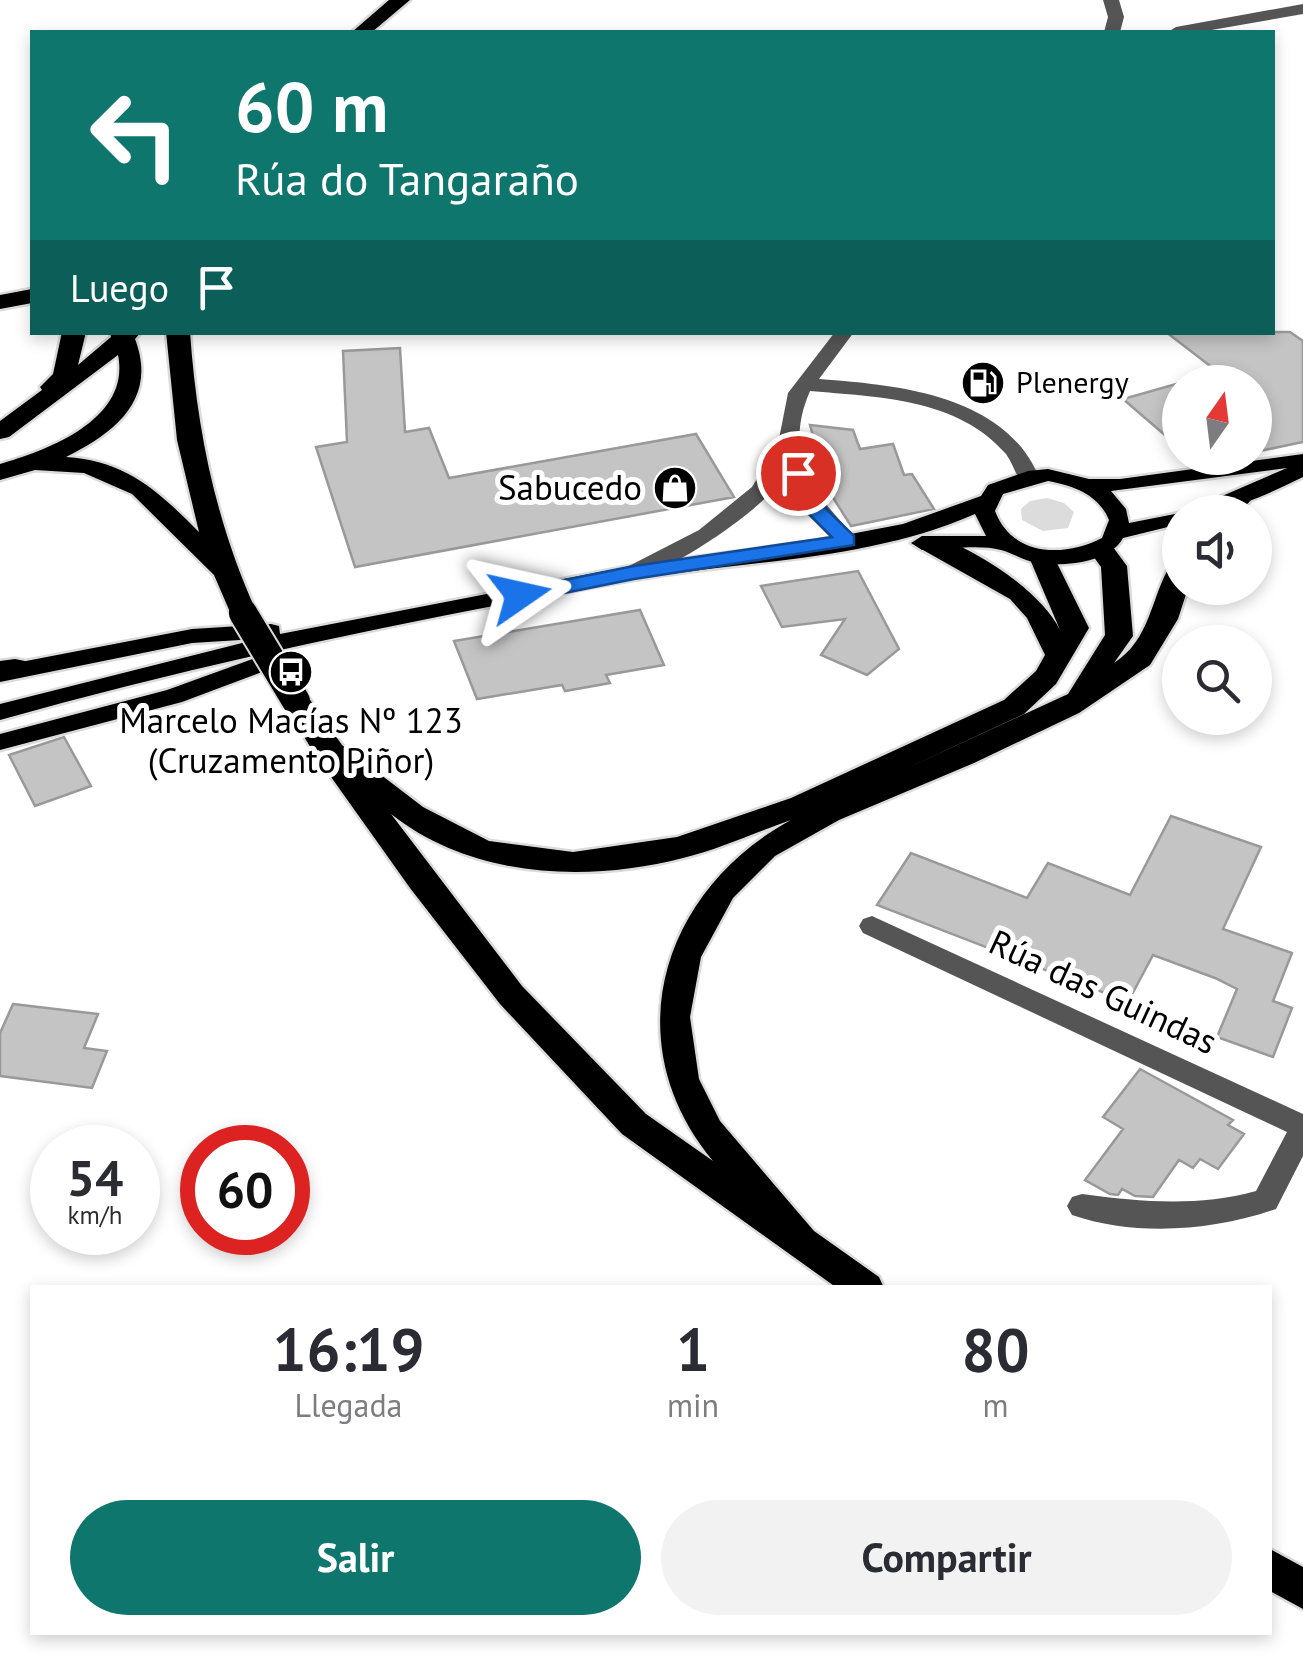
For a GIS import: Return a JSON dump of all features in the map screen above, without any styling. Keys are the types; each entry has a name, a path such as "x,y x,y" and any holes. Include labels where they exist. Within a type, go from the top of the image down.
{"highway":[{"path":"364,30 401,0"},
{"path":"0,303 30,296"},
{"path":"0,303 30,308"},
{"path":"8,427 64,376 73,335"},
{"path":"8,427 92,366 124,335"},
{"path":"0,472 38,463 87,436 122,406 132,382 135,359 125,335"},
{"path":"178,335 187,438 223,571 242,613 324,746 510,995 634,1124 862,1285"},
{"path":"38,463 90,466 141,489 223,571"},
{"path":"1069,706 1119,636 1109,541"},
{"path":"932,544 1019,593 1039,614 1060,656"},
{"path":"324,746 412,814 483,852 573,863 680,848 801,805 1014,707 1046,677 1075,628 1042,557"},
{"path":"800,1242 708,1132 682,1078 674,1017 684,957 722,890 764,848 828,814 1069,706 1140,659 1169,605"},
{"path":"1272,1569 1303,1590"}],"main road":[{"path":"0,712 92,685 369,625 634,573 847,541 956,517 987,501 996,490 1028,476 1120,485 1303,460"},
{"path":"1252,495 1303,469"},
{"path":"1088,484 1116,507 1120,520 1109,541"},
{"path":"987,501 986,522 1004,542"},
{"path":"847,541 1004,542 1042,557 1084,556 1109,541 1162,523"},
{"path":"5,671 192,636 369,625"},
{"path":"0,742 174,696 369,625"}],"street":[{"path":"1111,0 1116,17 1113,30"},
{"path":"1187,30 1303,9"},
{"path":"634,573 707,535 760,491 788,444 798,393 843,335"},
{"path":"804,384 911,396 978,422 1024,460 1028,476"},
{"path":"788,444 808,502 847,541"},
{"name":"Rúa das Guindas","path":"872,926 1303,1127 1266,1200 1228,1212 1174,1219 1082,1206"}],"shaded area":[{"path":"1047,498 1064,503 1074,512 1068,528 1043,531 1022,520 1021,509 1030,501"}],"building":[{"path":"1290,332 1303,341 1303,442 1272,448 1272,365 1209,365 1170,335"},
{"path":"400,348 405,432 429,428 449,478 696,434 734,497 355,567 316,447 347,442 343,351"},
{"path":"1162,388 1162,433 1123,399"},
{"path":"810,425 853,430 860,449 893,444 904,475 912,474 934,509 851,526 827,488"},
{"path":"858,571 899,649 867,675 821,655 845,619 782,627 761,586"},
{"path":"640,610 664,665 606,675 610,683 565,691 562,685 477,699 454,641"},
{"path":"64,737 91,786 35,806 9,755"},
{"path":"1171,816 1261,847 1223,929 1292,953 1273,1001 1292,1008 1273,1057 1217,1037 1237,989 1215,978 1153,955 1128,1002 877,905 911,853 1027,898 1048,863 1130,895"},
{"path":"13,1004 98,1014 84,1048 107,1051 92,1088 0,1076 0,1033"},
{"path":"1140,1069 1233,1120 1228,1125 1244,1134 1218,1169 1200,1159 1193,1168 1179,1160 1153,1197 1135,1196 1122,1189 1118,1195 1110,1194 1085,1180 1123,1129 1103,1117"}],"place":[{"name":"Plenergy","path":"983,383"},
{"name":"Sabucedo","path":"675,488"},
{"name":"Marcelo Macías Nº 123 (Cruzamento Piñor)","path":"291,672"}],"route":[{"path":"520,595 634,573 847,541 808,502 798,473"}]}
